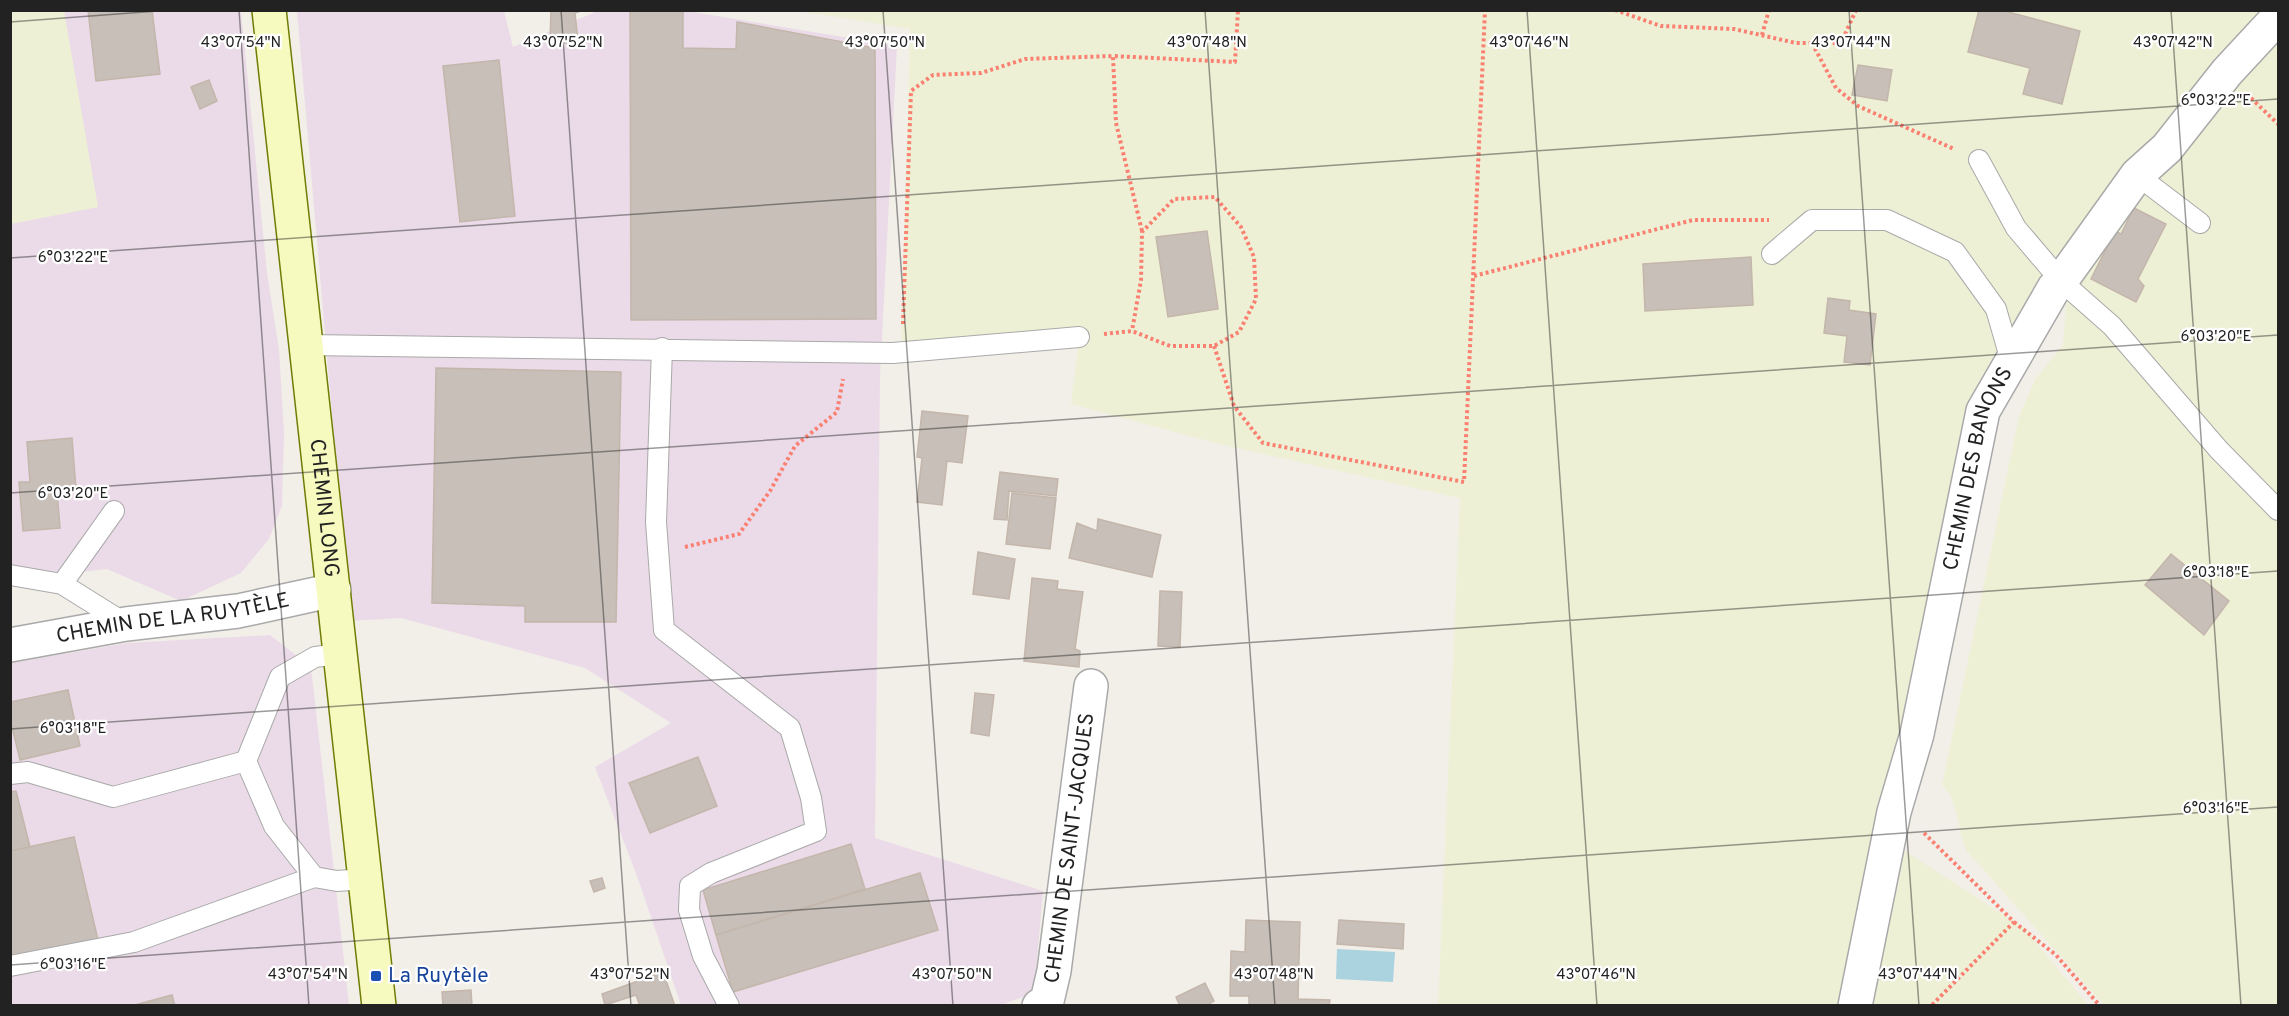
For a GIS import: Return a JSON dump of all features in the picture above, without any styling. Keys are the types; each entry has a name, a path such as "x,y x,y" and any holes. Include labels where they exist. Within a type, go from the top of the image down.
{"main road":[{"name":"CHEMIN LONG","path":"269,10 379,1005"}],"street":[{"name":"CHEMIN DES BANONS","path":"1855,1005 1894,812 1917,734 1983,411 2054,288 2061,282 2137,175 2167,148 2210,93 2276,24"},
{"name":"CHEMIN DE LA RUYTÈLE","path":"10,645 126,624 238,612 334,590"},
{"name":"CHEMIN DE SAINT-JACQUES","path":"1039,1005 1047,1001 1054,971 1091,686"}],"lane":[{"path":"1979,160 2016,228 2061,282 2112,326 2219,450 2278,510"},
{"path":"2137,175 2200,223"},
{"path":"1772,254 1812,219 1887,220 1955,252 1996,309 2011,361"},
{"path":"306,345 901,352 1079,337"},
{"path":"662,348 656,522 664,630 790,728 813,809 816,831 711,873 690,886 689,910 703,956 729,1005"},
{"path":"62,584 114,511"},
{"path":"10,575 62,584 126,624"},
{"path":"314,877 274,826 246,761 280,677 315,657 340,654"},
{"path":"10,774 28,772 113,797 246,761"},
{"path":"10,966 134,942 314,877 337,881 365,879"}],"path":[{"path":"901,352 911,92 933,75 981,73 1025,59 1113,56 1235,62 1238,10"},
{"path":"1214,346 1234,406 1263,443 1464,482 1485,10"},
{"path":"1615,10 1661,26 1734,29 1796,43 1841,43 1856,10"},
{"path":"1762,35 1769,10"},
{"path":"1812,43 1836,87 1858,106 1979,160"},
{"path":"1113,56 1116,123 1142,232 1141,280 1132,331"},
{"path":"1079,337 1132,331 1170,346 1214,346 1239,332 1256,299 1254,257 1241,227 1215,197 1174,199 1142,232"},
{"path":"1474,276 1693,220 1812,219"},
{"path":"659,554 739,534 770,492 795,446 837,412 848,352"},
{"path":"1894,812 1932,839 2014,922 2056,955 2100,1005"},
{"path":"1931,1005 2014,922"}],"shaded area":[{"path":"600,10 687,11 897,46 880,377 875,838 1043,891 1034,993 998,1006 681,1005 637,876 595,767 671,723 585,668 401,618 350,621 297,11 504,11 513,47"},
{"path":"10,11 241,11 267,273 279,349 284,433 282,506 269,539 241,573 181,601 107,569 11,580"},
{"path":"270,635 311,667 349,1005 11,1006 11,663 127,643"}],"green space":[{"path":"11,10 64,11 98,207 11,224"},
{"path":"800,11 2264,11 2122,173 2040,277 1977,385 1930,614 1900,731 1840,1006 1438,1005 1460,498 1223,445 1071,404 1079,338 901,352 910,29"},
{"path":"2278,35 2278,1005 2104,1005 1965,849 1952,797 1942,785 2019,416 2036,378 2063,345 2066,304 2110,226 2201,121 2254,68"},
{"path":"1900,848 2024,928 2088,1005 1865,1006"}],"water":[{"path":"1337,949 1395,952 1393,982 1336,979"}],"building":[{"path":"88,10 152,10 160,74 96,81"},
{"path":"551,10 583,10 575,13 578,41 558,44 550,42"},
{"path":"683,10 683,48 736,49 737,22 875,48 876,319 631,320 630,11"},
{"path":"1979,10 2001,10 2080,31 2062,104 2023,94 2030,68 1968,52"},
{"path":"499,60 515,216 460,222 443,66"},
{"path":"1858,65 1892,70 1887,101 1852,95"},
{"path":"209,80 217,101 200,109 191,87"},
{"path":"2134,208 2166,224 2138,279 2144,286 2136,302 2091,279 2115,231 2121,234"},
{"path":"1207,231 1218,309 1168,317 1156,237"},
{"path":"1751,257 1753,305 1645,311 1643,264"},
{"path":"1828,298 1850,301 1849,310 1876,314 1870,365 1844,362 1847,336 1824,333"},
{"path":"436,368 621,372 616,622 525,622 525,606 432,603"},
{"path":"922,411 968,416 962,463 947,461 942,505 917,502 922,458 917,457"},
{"path":"72,438 76,489 57,491 60,528 23,531 19,482 30,482 27,442"},
{"path":"1000,472 1058,479 1056,496 1009,491 1007,520 994,519"},
{"path":"1012,493 1056,498 1050,549 1006,544"},
{"path":"1098,519 1161,535 1152,577 1069,558 1077,523 1097,531"},
{"path":"978,552 1015,559 1009,599 973,594"},
{"path":"2171,554 2229,601 2204,635 2145,585"},
{"path":"1032,578 1058,581 1057,589 1083,592 1075,649 1080,651 1079,667 1024,661"},
{"path":"1160,591 1182,592 1180,647 1158,646"},
{"path":"68,690 80,746 20,760 10,719 10,702"},
{"path":"975,693 994,695 989,736 971,733"},
{"path":"698,757 717,806 650,833 629,783"},
{"path":"16,791 30,847 10,851 10,792"},
{"path":"74,837 98,940 10,957 10,851"},
{"path":"851,844 865,889 716,935 703,890"},
{"path":"920,873 938,930 733,992 716,935"},
{"path":"602,878 605,888 594,892 590,881"},
{"path":"1246,920 1300,922 1298,999 1330,1000 1329,1006 1249,1006 1249,996 1230,996 1231,951 1245,952"},
{"path":"1339,920 1404,924 1403,949 1337,944"},
{"path":"663,972 675,1006 640,1006 636,995 605,1005 602,994"},
{"path":"1205,983 1214,1001 1206,1006 1180,1006 1176,997"},
{"path":"471,990 472,1006 443,1006 442,992"},
{"path":"172,995 175,1006 131,1006"}],"place":[{"name":"La Ruytèle","path":"376,976"}]}
